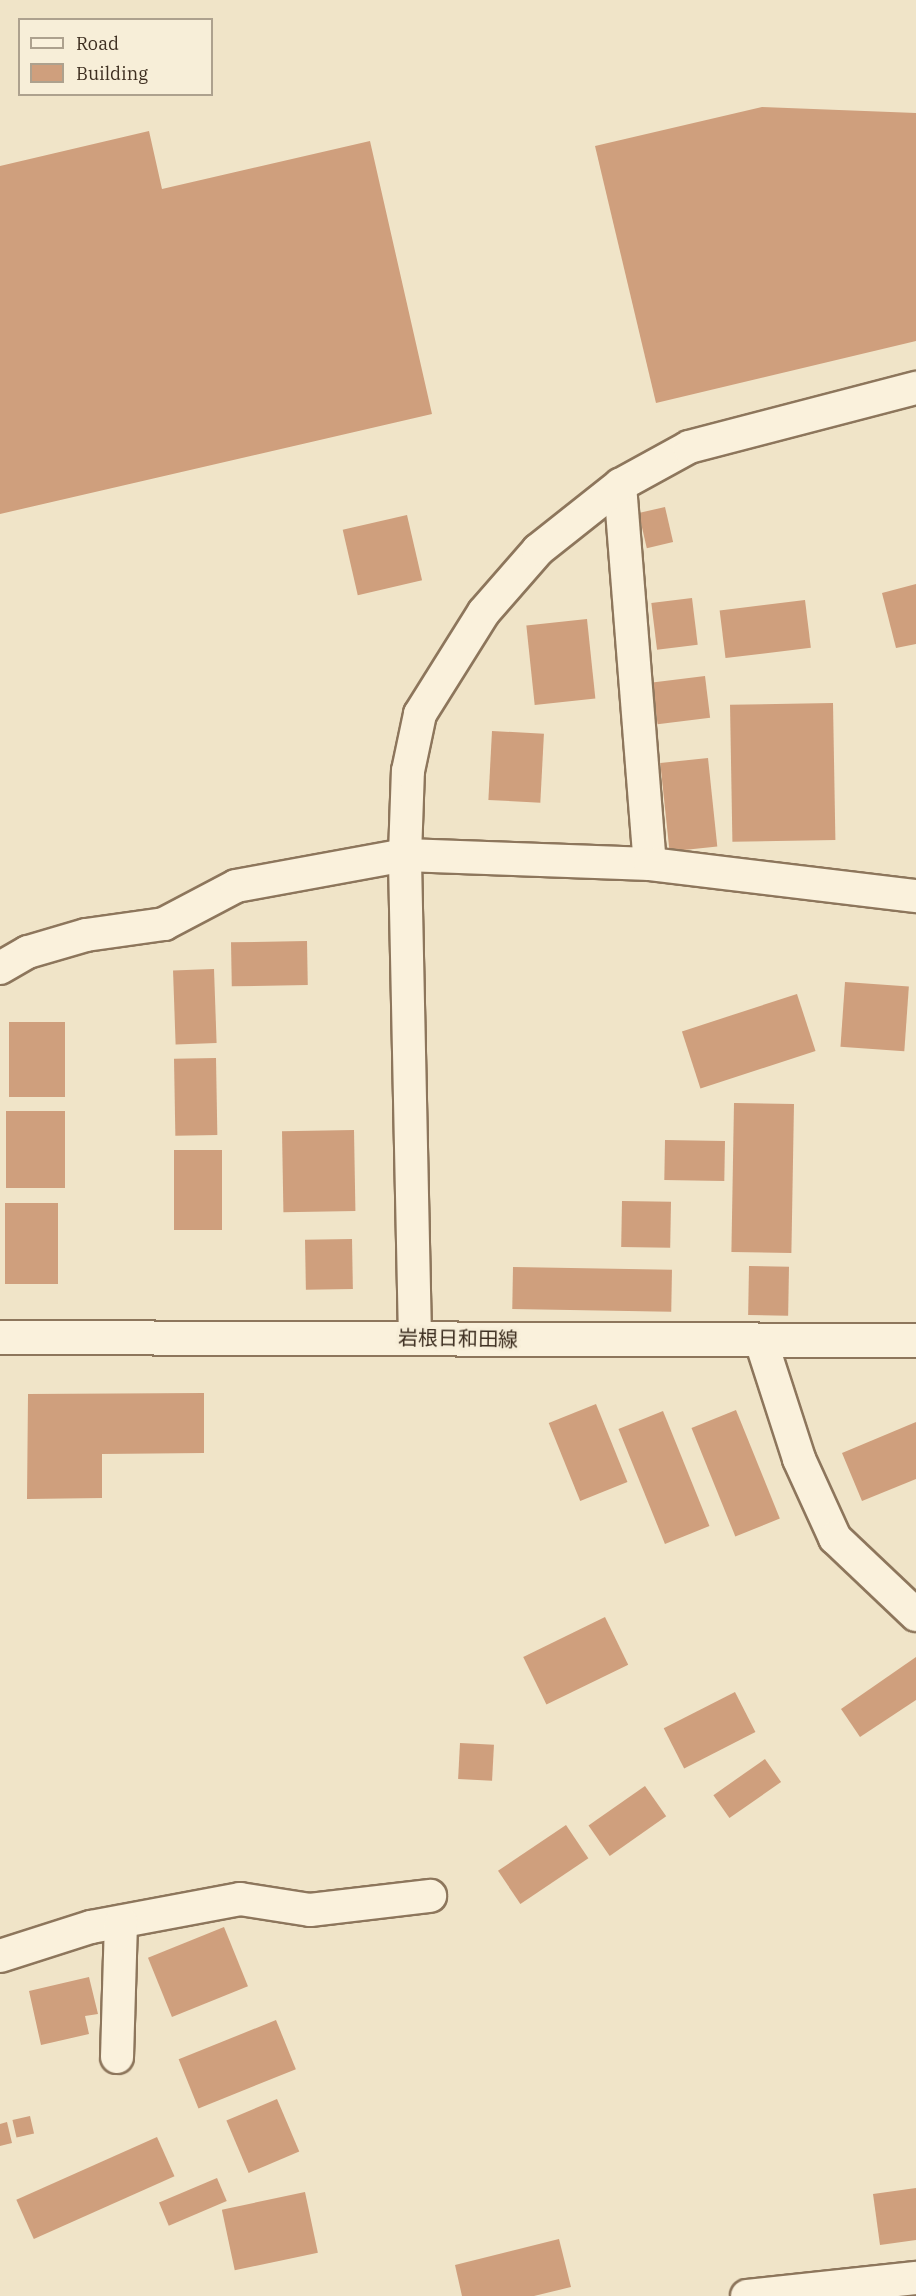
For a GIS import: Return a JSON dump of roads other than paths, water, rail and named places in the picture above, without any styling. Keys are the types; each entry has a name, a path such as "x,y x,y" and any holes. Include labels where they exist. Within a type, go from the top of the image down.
{"main road":[{"name":"岩根日和田線","path":"0,1337 916,1340"}],"street":[{"path":"415,1338 405,855 408,771 420,714 484,612 538,550 620,485 689,447 916,388"},
{"path":"620,485 650,864"},
{"path":"0,968 28,952 86,935 164,924 236,886 405,855 650,864 916,896"},
{"path":"761,1341 800,1459 835,1538 916,1615"},
{"path":"0,1956 121,1922 240,1899 310,1910 430,1896"},
{"path":"117,2058 121,1922"},
{"path":"747,2296 916,2278"}]}
